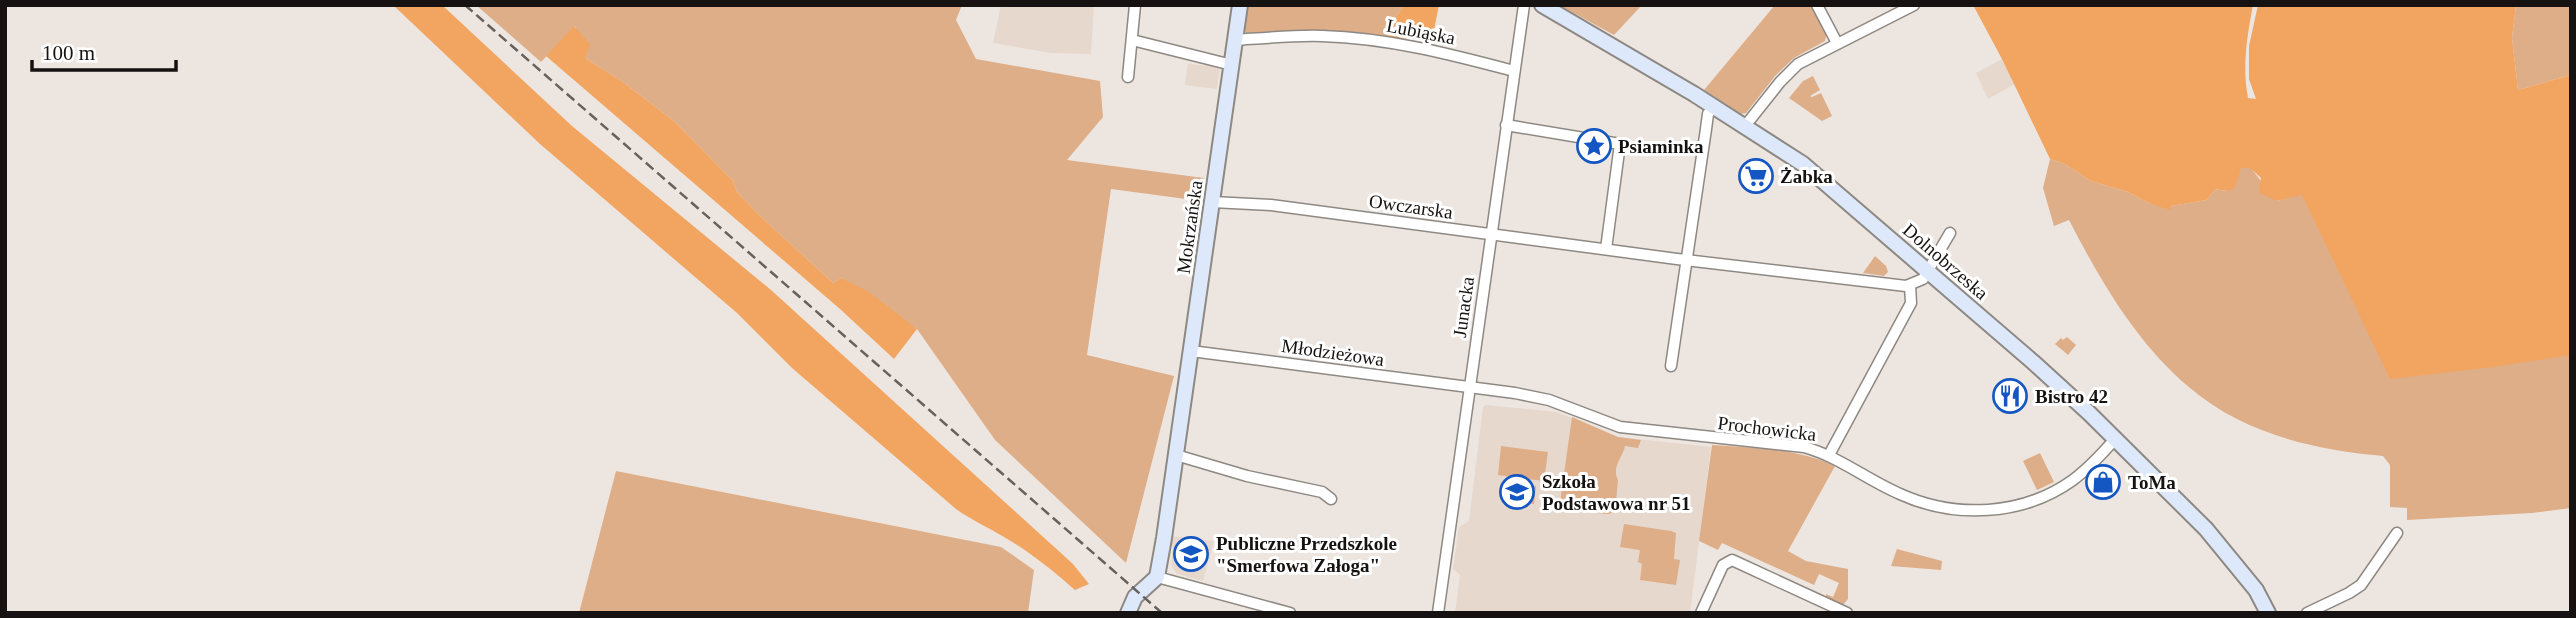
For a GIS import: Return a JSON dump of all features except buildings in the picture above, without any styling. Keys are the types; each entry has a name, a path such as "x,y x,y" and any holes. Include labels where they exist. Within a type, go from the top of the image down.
{"street":[{"path":"1128,77 1135,5"},
{"name":"Mokrzańska","path":"1157,576 1240,5"},
{"name":"Junacka","path":"1438,613 1524,5"},
{"name":"Dolnobrzeska","path":"1542,5 1745,126 1803,164 2033,362 2115,439 2206,529 2256,590 2267,613"},
{"path":"1817,5 1836,43"},
{"path":"1745,126 1788,72 1798,64 1914,5"},
{"name":"Lubiąska","path":"1236,40 1321,36 1375,40 1434,49 1514,71"},
{"path":"1132,40 1232,65"},
{"path":"1671,366 1706,129 1713,107"},
{"path":"1506,125 1620,144 1605,249"},
{"name":"Owczarska","path":"1212,202 1271,205 1605,249 1910,285"},
{"path":"1829,455 1911,303 1910,285 1923,279 1950,233"},
{"name":"Młodzieżowa","path":"1191,351 1469,387"},
{"name":"Prochowicka","path":"1469,387 1549,400 1620,428 1790,445 1829,455 1899,494 1945,509 1984,511 2026,503 2073,480 2115,439"},
{"path":"1176,455 1247,476 1322,492 1331,499"},
{"path":"2307,613 2361,585 2397,533"},
{"path":"1701,613 1723,565 1732,560 1847,613"},
{"path":"1128,613 1135,597 1157,576 1290,613"}],"shaded area":[{"path":"393,5 442,5 572,126 771,290 1073,564 1089,584 1075,590 1023,549 956,509 792,368 737,313 540,144"},
{"path":"476,5 962,5 956,20 976,59 1100,81 1103,117 1067,160 1204,178 1201,201 1111,189 1087,355 1174,376 1126,563 995,440 917,329 841,278 833,283 759,215 737,192 733,181 675,122 623,82 585,58 575,26 541,62"},
{"path":"1001,5 1094,5 1091,54 1051,53 993,43"},
{"path":"1244,5 1405,5 1391,23 1389,38 1326,31 1247,34 1242,26"},
{"path":"1405,5 1439,5 1432,40 1416,38 1417,27 1408,25 1406,39 1389,38 1391,23"},
{"path":"1559,5 1642,5 1614,35"},
{"path":"1775,5 1813,5 1827,32 1825,41 1794,58 1776,75 1746,113 1741,114 1704,90"},
{"path":"1973,5 2253,5 2245,74 2248,98 2256,99 2249,79 2249,46 2258,5 2516,5 2512,38 2518,90 2571,75 2571,355 2390,379 2302,195 2277,201 2259,193 2261,178 2250,168 2241,168 2235,188 2227,191 2215,189 2207,200 2171,206 2170,210 2128,192 2091,181 2065,164 2050,159"},
{"path":"2516,5 2571,5 2571,75 2518,90 2512,38"},
{"path":"574,26 590,44 585,58 623,82 675,122 733,181 737,192 759,215 833,283 841,278 869,292 917,329 894,359 840,309 546,56"},
{"path":"2002,59 2015,84 1988,99 1976,73"},
{"path":"1188,64 1220,67 1217,89 1185,85"},
{"path":"1813,76 1820,90 1810,96 1821,93 1832,116 1822,121 1789,98 1803,81"},
{"path":"2050,159 2065,164 2091,181 2128,192 2149,203 2170,206 2207,200 2215,189 2227,191 2241,168 2250,167 2277,201 2302,194 2571,355 2571,508 2532,513 2407,520 2407,508 2390,507 2390,465 2383,456 2332,449 2281,437 2233,417 2211,404 2171,371 2153,352 2107,288 2069,220 2054,226 2043,188"},
{"path":"1875,256 1886,266 1888,272 1884,276 1863,273"},
{"path":"2067,337 2076,345 2068,355 2055,344 2061,338 2063,340"},
{"name":"Szkoła Podstawowa nr 51","path":"1486,405 1557,412 1618,437 1711,447 1690,613 1455,613 1460,575 1453,569 1459,527 1469,521 1483,407"},
{"path":"1572,417 1618,437 1641,440 1638,448 1625,446 1617,466 1615,512 1608,514 1559,510"},
{"path":"1712,445 1790,452 1835,466 1788,551 1806,561 1848,569 1848,599 1842,606 1826,597 1826,594 1833,597 1839,583 1819,574 1814,585 1722,543 1718,550 1699,541"},
{"path":"1501,446 1548,452 1544,481 1498,475"},
{"path":"2040,453 2054,482 2037,490 2023,461"},
{"path":"616,471 1001,547 1034,570 1028,613 579,613"},
{"path":"1506,482 1536,486 1534,504 1504,500"},
{"path":"1624,524 1676,533 1674,559 1680,560 1676,585 1640,580 1640,550 1620,547"},
{"name":"Publiczne Przedszkole \"Smerfowa Załoga\"","path":"1171,536 1214,541 1203,581 1177,574 1171,565"},
{"path":"1897,549 1942,561 1941,570 1891,566"}],"railway":[{"path":"465,5 1162,613"}],"place":[{"name":"Psiaminka","path":"1594,146"},
{"name":"Żabka","path":"1756,176"},
{"name":"Bistro 42","path":"2010,396"},
{"name":"ToMa","path":"2103,482"},
{"name":"Szkoła Podstawowa nr 51","path":"1517,492"},
{"name":"Publiczne Przedszkole \"Smerfowa Załoga\"","path":"1191,554"}]}
